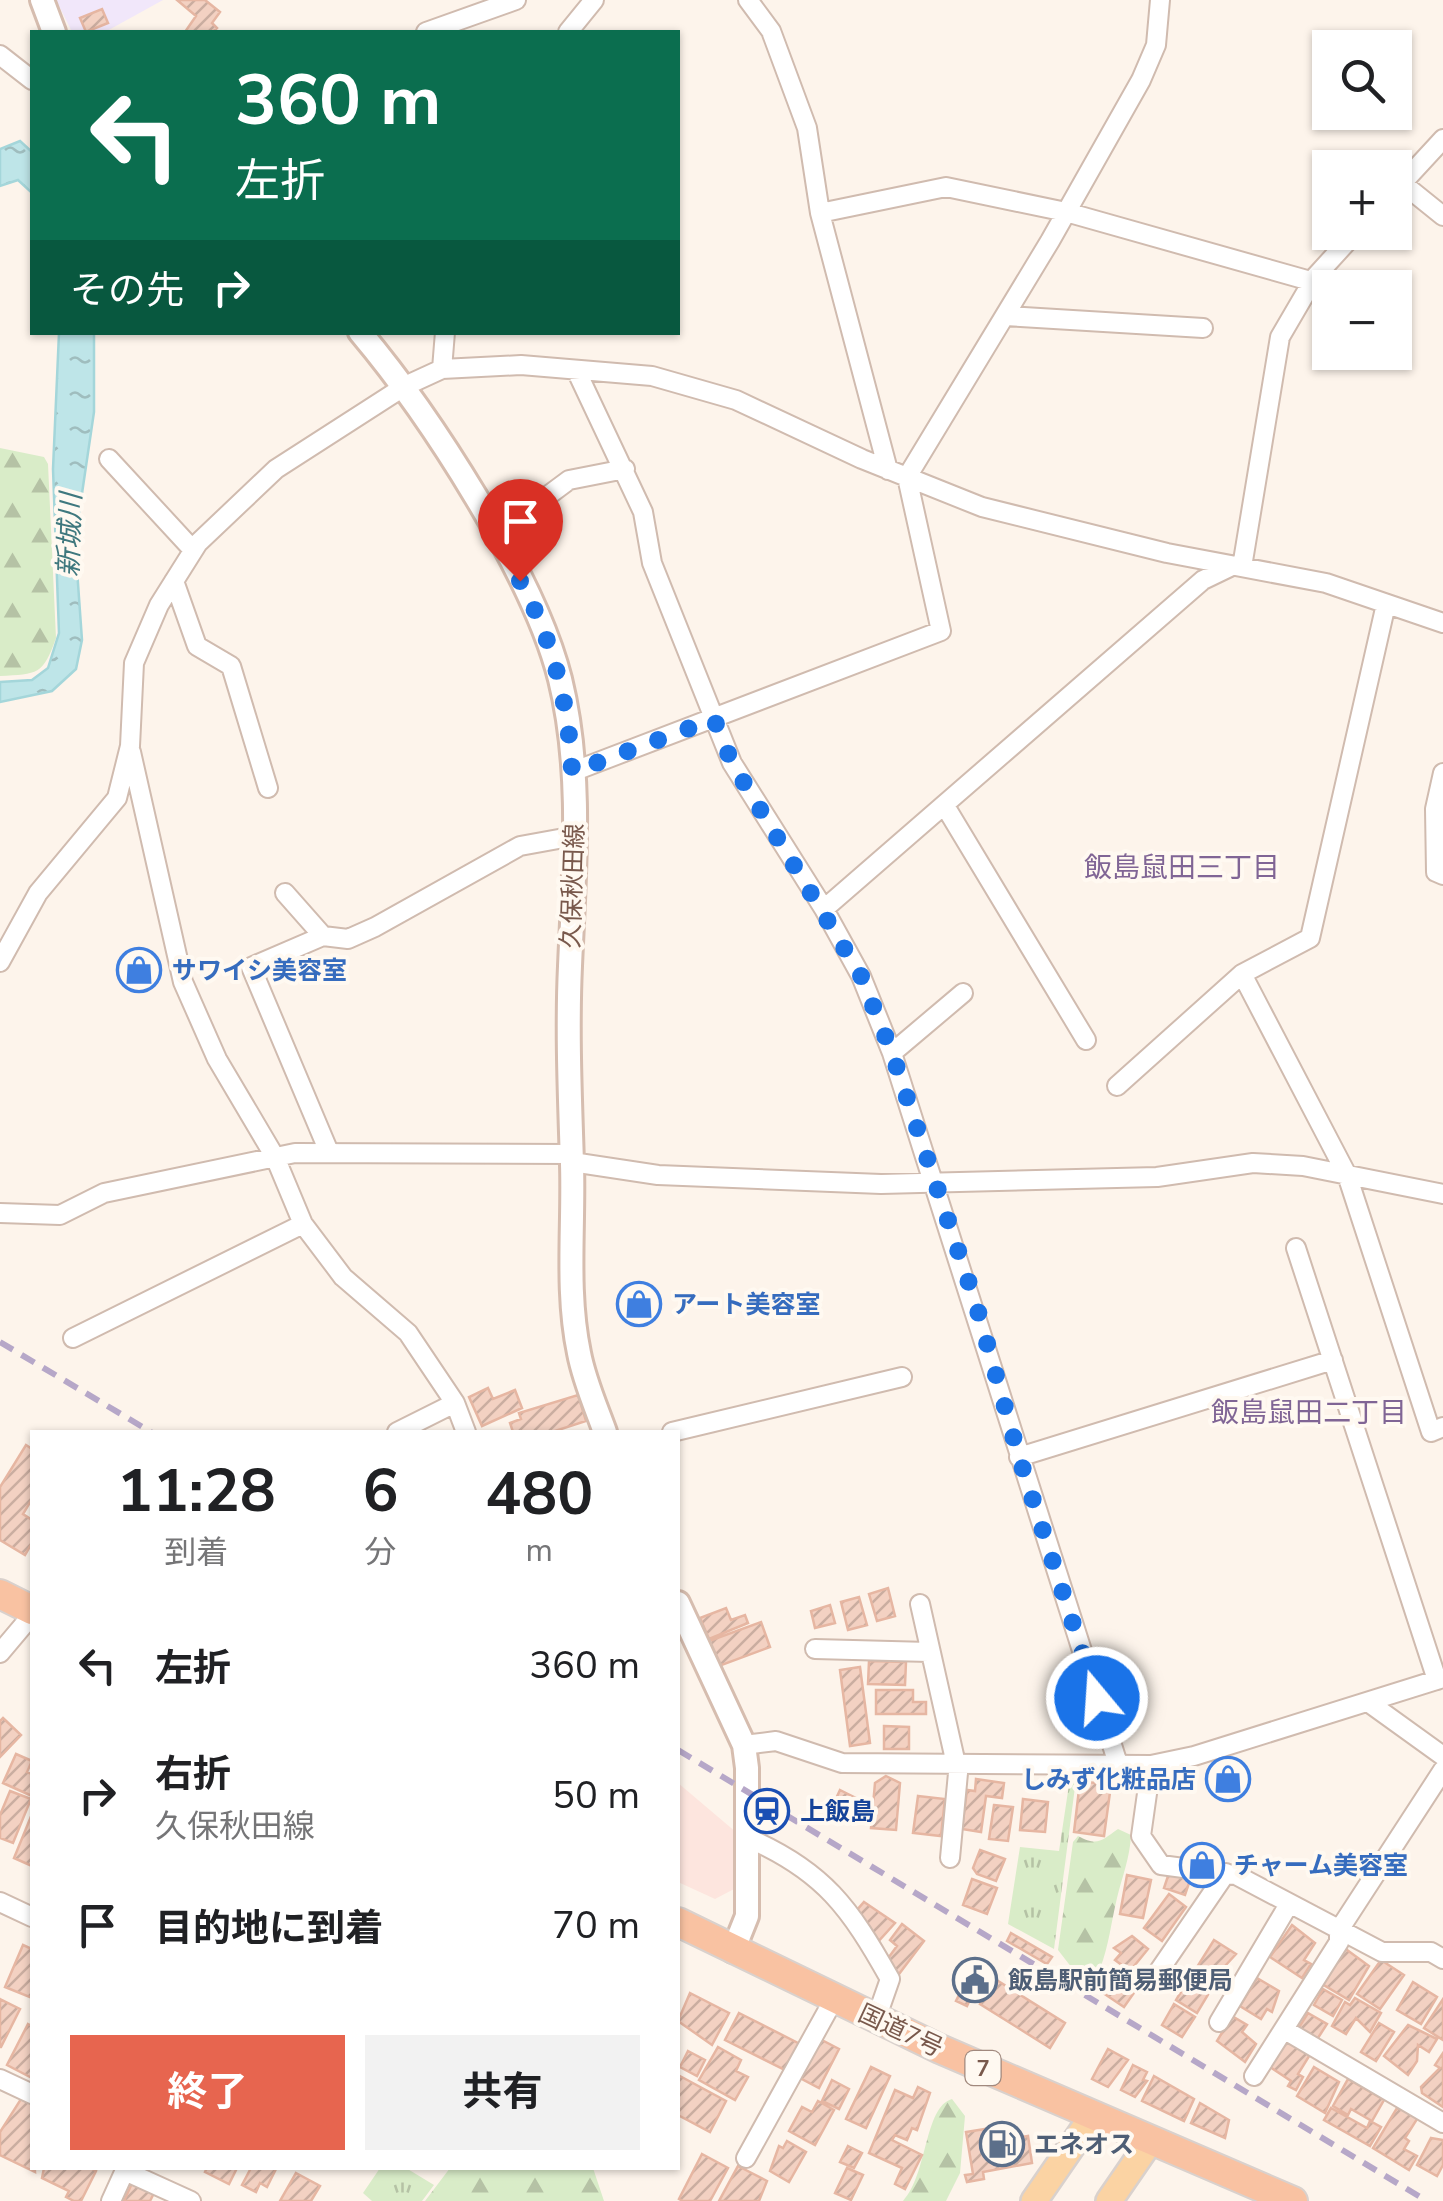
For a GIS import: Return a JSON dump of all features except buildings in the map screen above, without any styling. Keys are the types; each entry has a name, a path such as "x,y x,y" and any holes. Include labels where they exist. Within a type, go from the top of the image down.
{"highway":[{"path":"0,1594 30,1611"},
{"name":"国道7号","path":"680,1923 834,1999 1092,2117 1293,2201"}],"main road":[{"path":"42,0 53,30"},
{"name":"久保秋田線","path":"362,335 405,386 486,519 537,612 559,677 576,836 568,1008 570,1271 579,1354 604,1430"},
{"path":"680,1607 744,1745 746,1916 733,1951"},
{"path":"1034,2201 1092,2117"},
{"path":"1109,2201 1151,2140"}],"street":[{"path":"432,30 516,0"},
{"path":"570,30 594,0"},
{"path":"748,0 771,31 807,128 820,213 888,470"},
{"path":"572,772 941,631 907,477 1006,316 1148,63 1156,45 1160,0"},
{"path":"0,55 30,78"},
{"path":"1412,172 1443,139"},
{"path":"820,213 946,187 1066,212 1312,281"},
{"path":"1412,196 1443,216"},
{"path":"1324,270 1341,250"},
{"path":"1237,567 1280,338 1312,285"},
{"path":"1006,316 1203,328"},
{"path":"442,370 445,335"},
{"path":"0,962 38,894 116,798 130,746 134,663 193,550 276,469 405,386 442,370 521,365 652,376 736,400 888,470 982,507 1237,567 1326,583 1443,623"},
{"path":"576,370 625,469 642,512 652,563 732,763 824,909 861,976 892,1053 937,1184 1019,1457 1119,1767"},
{"path":"109,459 193,550"},
{"path":"486,519 538,503 569,480 625,469"},
{"path":"824,909 1203,580 1237,567"},
{"path":"174,581 198,646 231,666 268,788"},
{"path":"1117,1086 1242,974 1310,938 1386,604"},
{"path":"130,746 183,982 217,1059 275,1157 303,1224 343,1277 408,1333 455,1403 465,1430"},
{"path":"1443,773 1435,810 1436,872 1443,874"},
{"path":"945,806 1086,1040"},
{"path":"329,1152 251,967 323,936 348,938 375,926 520,846 576,836"},
{"path":"285,893 323,936"},
{"path":"1242,974 1347,1176 1431,1432 1443,1427"},
{"path":"892,1053 962,993"},
{"path":"0,1213 60,1216 104,1194 275,1157 329,1152 571,1158 658,1175 937,1184 1157,1177 1253,1162 1443,1194"},
{"path":"74,1338 303,1224"},
{"path":"744,1745 776,1742 842,1762 1151,1766 1440,1679 1296,1248"},
{"path":"1019,1457 1332,1360"},
{"path":"680,1430 902,1377"},
{"path":"401,1430 455,1403"},
{"path":"920,1604 958,1772 950,1858"},
{"path":"0,1653 30,1615"},
{"path":"815,1649 928,1652"},
{"path":"1368,1702 1443,1756"},
{"path":"1151,1766 1141,1836 1161,1865 1226,1873 1382,1952 1431,1952 1443,1959"},
{"path":"1254,2076 1339,1942 1339,1930 1443,1770"},
{"path":"748,1838 808,1868 844,1906 890,1979 876,2018"},
{"path":"1154,1978 1226,1873"},
{"path":"0,1902 30,1916"},
{"path":"1219,2022 1289,1904"},
{"path":"746,2158 834,1999"},
{"path":"1285,2030 1443,2124"},
{"path":"0,2079 30,2093"},
{"path":"111,2201 125,2170"},
{"path":"127,2170 191,2201"}],"shaded area":[{"path":"56,0 163,0 109,30 71,30"},
{"path":"680,1785 737,1833 734,1889 715,1899 680,1883"}],"green space":[{"path":"0,448 44,457 48,464 56,638 43,666 31,673 0,676"},
{"path":"1070,1778 1076,1779 1054,1949 1008,1924 1020,1847 1059,1851"},
{"path":"1118,1829 1131,1835 1106,1951 1100,1969 1079,1977 1058,1950 1073,1842 1078,1836 1100,1841"},
{"path":"952,2099 965,2116 960,2173 946,2201 903,2201 917,2175 936,2115"},
{"path":"379,2170 409,2170 434,2185 422,2201 372,2201 363,2193"},
{"path":"448,2170 594,2170 604,2201 425,2201"}],"water":[{"path":"20,141 30,150 30,191 18,180 0,186 0,149"},
{"name":"新城川","path":"59,335 94,335 94,412 75,541 82,640 76,669 52,691 0,702 0,682 32,680 48,668 59,633 53,469"}],"railway":[{"path":"0,1342 148,1430"},
{"path":"680,1751 1427,2201"}],"place":[{"name":"サワイシ美容室","path":"139,970"},
{"name":"アート美容室","path":"639,1304"},
{"name":"しみず化粧品店","path":"1228,1779"},
{"name":"上飯島","path":"767,1811"},
{"name":"チャーム美容室","path":"1202,1865"},
{"name":"飯島駅前簡易郵便局","path":"975,1980"},
{"name":"エネオス","path":"1002,2144"}],"district":[{"name":"飯島鼠田三丁目","path":"1182,867"},
{"name":"飯島鼠田二丁目","path":"1309,1412"}],"route":[{"path":"520,581 537,612 559,677 572,772 714,719 732,763 824,909 861,976 937,1184 1097,1698"}]}
